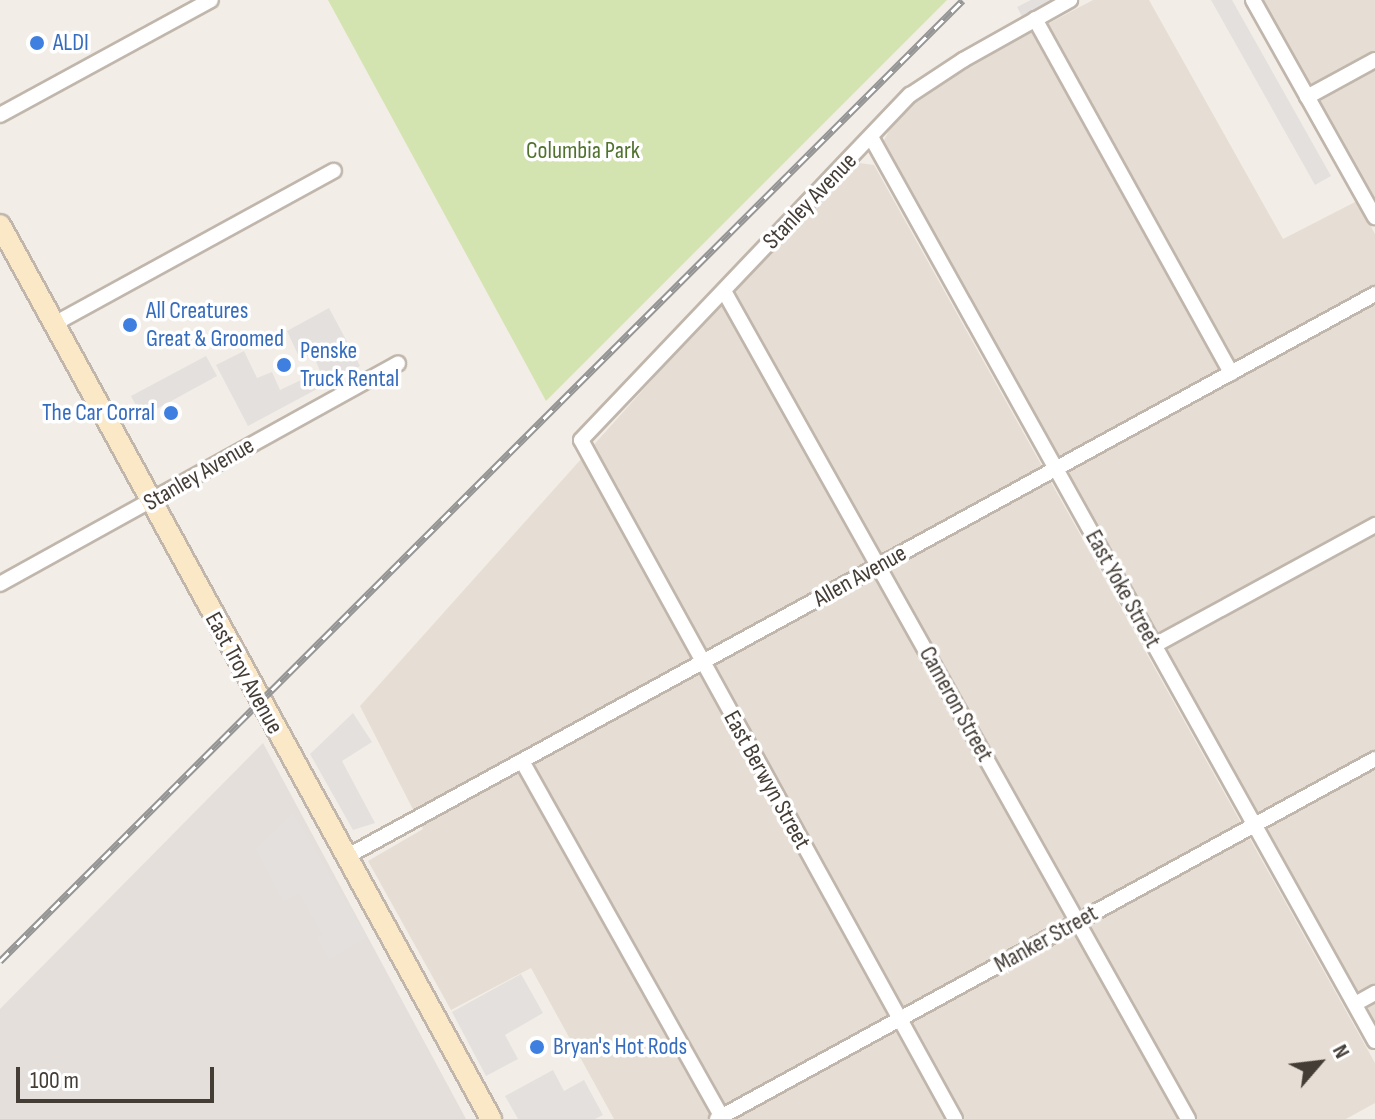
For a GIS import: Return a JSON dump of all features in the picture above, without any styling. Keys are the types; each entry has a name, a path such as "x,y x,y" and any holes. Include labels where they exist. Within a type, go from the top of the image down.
{"main road":[{"name":"East Troy Avenue","path":"0,225 491,1119"}],"street":[{"path":"0,115 211,0"},
{"name":"Stanley Avenue","path":"581,440 897,107 925,83 1070,0"},
{"path":"1253,0 1375,217"},
{"path":"1035,19 1231,373"},
{"path":"1307,97 1375,60"},
{"name":"East Yoke Street","path":"871,137 1375,1041"},
{"path":"54,324 334,171"},
{"name":"Cameron Street","path":"724,291 1188,1119"},
{"name":"Allen Avenue","path":"346,857 1375,294"},
{"name":"Stanley Avenue","path":"0,584 398,363"},
{"name":"East Berwyn Street","path":"581,440 955,1119"},
{"path":"1155,645 1375,525"},
{"name":"Manker Street","path":"720,1118 1375,759"},
{"path":"522,761 720,1118"},
{"path":"1355,1004 1375,993"}],"shaded area":[{"path":"1031,0 1068,0 1026,24 1017,7"},
{"path":"1093,0 1149,0 1283,239 1357,201 1375,234 1375,1028 882,144 893,123 934,84"},
{"path":"1211,0 1232,0 1331,176 1315,185"},
{"path":"1262,0 1375,0 1375,203"},
{"path":"859,163 874,165 1375,1063 1375,1103 1346,1119 614,1119 531,968 451,1010 368,861 423,829 360,706 710,315"},
{"path":"329,308 360,366 248,426 216,365 244,351 257,378 272,372 280,390 320,371 313,354 300,359 287,331"},
{"path":"206,356 217,376 142,417 131,396"},
{"path":"353,713 372,742 342,761 375,823 353,830 310,754"},
{"path":"263,743 466,1119 0,1119 0,1009"},
{"path":"293,813 367,937 329,960 317,938 322,934 299,893 283,901 256,849"},
{"path":"521,974 543,1013 505,1035 518,1059 486,1076 452,1012"},
{"path":"553,1070 564,1091 584,1080 603,1115 595,1119 518,1119 505,1096"}],"green space":[{"name":"Columbia Park","path":"328,0 947,0 546,401"}],"railway":[{"path":"0,961 963,0"}],"place":[{"name":"ALDI","path":"37,43"},
{"name":"All Creatures Great & Groomed","path":"130,325"},
{"name":"Penske Truck Rental","path":"284,365"},
{"name":"The Car Corral","path":"171,413"},
{"name":"Bryan's Hot Rods","path":"537,1047"}]}
